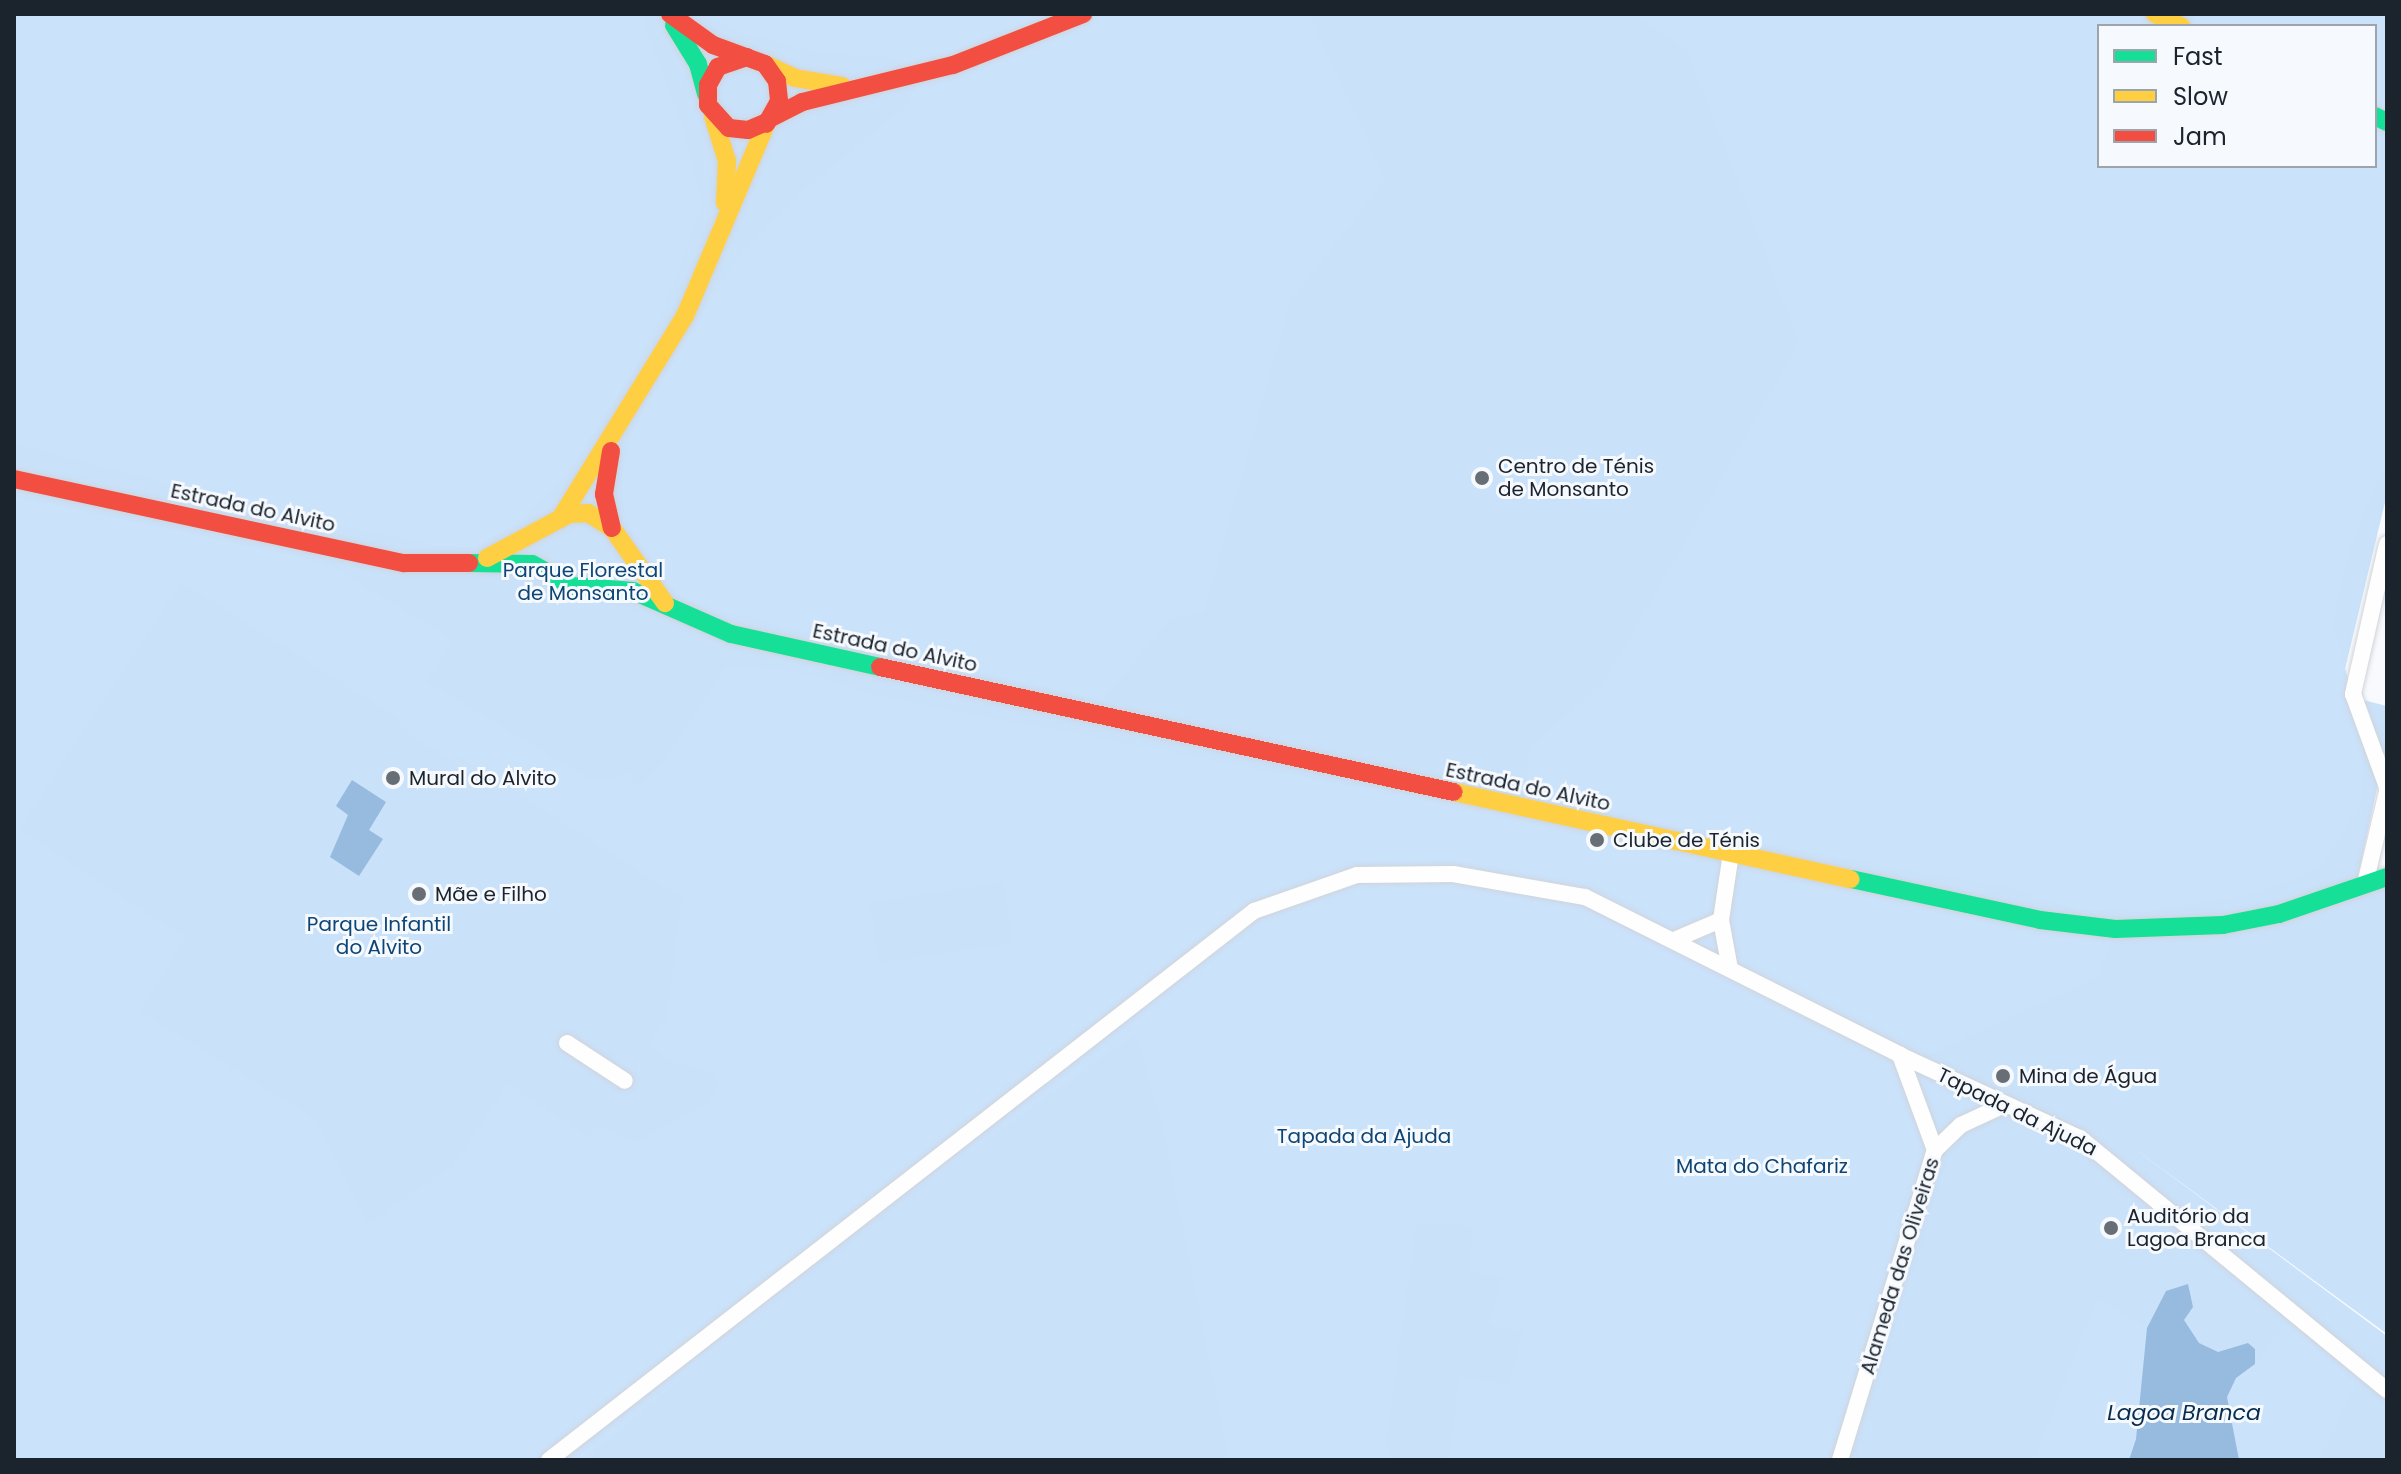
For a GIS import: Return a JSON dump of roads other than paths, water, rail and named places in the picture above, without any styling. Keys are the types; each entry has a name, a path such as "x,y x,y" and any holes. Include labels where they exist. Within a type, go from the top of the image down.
{"street":[{"path":"668,14 713,45 795,78 859,88"},
{"path":"668,14 698,64 727,161 724,220"},
{"path":"713,115 738,130 768,121 802,102 953,65 1083,14"},
{"path":"2155,14 2177,24"},
{"path":"707,95 718,67 747,57"},
{"path":"554,575 544,556 556,522 615,434 685,316 768,121 780,91 765,64"},
{"path":"593,584 611,571 614,534 604,494 615,434"},
{"name":"Estrada do Alvito","path":"14,479 404,563 442,566 484,560 532,564 572,586 593,584 633,591 731,634 2040,920 2115,929 2223,925 2279,914 2387,877"},
{"name":"Estrada do Alvito","path":"484,560 556,522 588,513 614,534 666,604"},
{"path":"2365,884 2387,789 2353,694 2387,544"},
{"path":"1730,969 1721,920 1731,853"},
{"name":"Tapada da Ajuda","path":"549,1460 1254,911 1357,875 1453,874 1585,897 1900,1055 2080,1138 2114,1161 2387,1390"},
{"path":"1674,940 1721,920"},
{"path":"567,1043 625,1081"},
{"path":"1900,1055 1935,1150"},
{"name":"Alameda das Oliveiras","path":"1840,1460 1935,1150 1961,1125 2004,1105"}],"water":[{"path":"352,780 386,802 369,830 383,839 359,876 330,857 348,815 336,806"},
{"name":"Lagoa Branca","path":"2188,1284 2193,1307 2184,1320 2199,1343 2218,1352 2248,1343 2255,1349 2255,1364 2236,1378 2227,1397 2239,1460 2129,1460 2136,1439 2147,1328 2166,1291"}],"place":[{"name":"Centro de Ténis de Monsanto","path":"1482,478"},
{"name":"Mural do Alvito","path":"393,778"},
{"name":"Clube de Ténis","path":"1597,840"},
{"name":"Mãe e Filho","path":"419,894"},
{"name":"Mina de Água","path":"2003,1076"},
{"name":"Auditório da Lagoa Branca","path":"2111,1228"}],"park label":[{"name":"Parque Florestal de Monsanto","path":"583,582"},
{"name":"Parque Infantil do Alvito","path":"379,936"},
{"name":"Mata do Chafariz","path":"1762,1166"}]}
